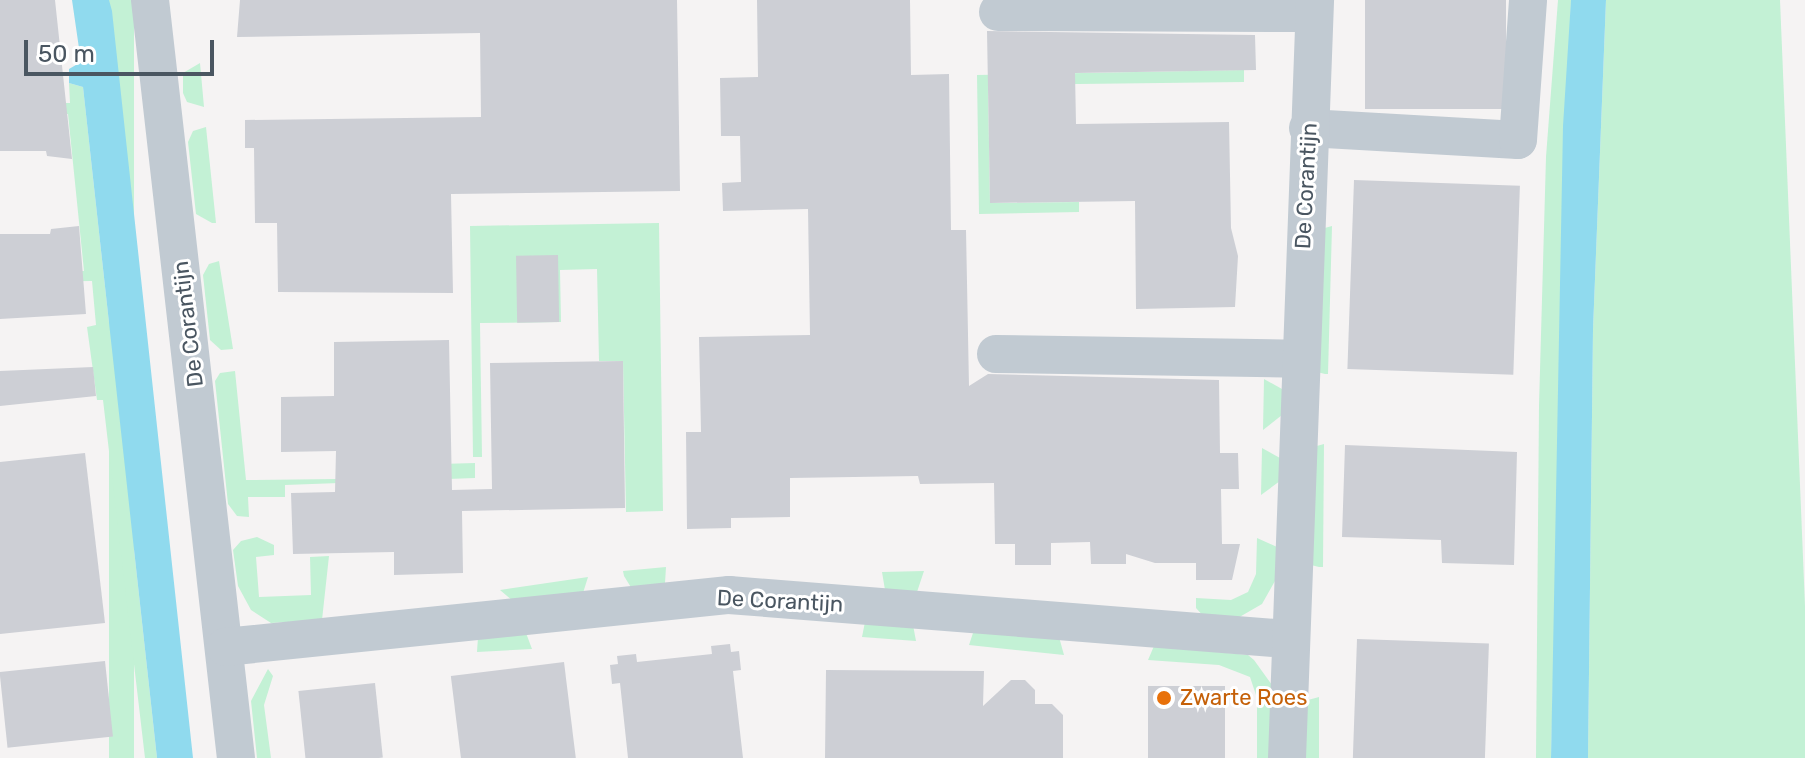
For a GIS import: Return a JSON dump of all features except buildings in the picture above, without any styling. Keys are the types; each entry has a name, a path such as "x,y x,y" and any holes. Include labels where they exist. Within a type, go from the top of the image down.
{"street":[{"name":"De Corantijn","path":"150,0 236,758"},
{"path":"1308,128 1518,140 1528,0"},
{"name":"De Corantijn","path":"998,12 1314,6 1287,639 1287,758"},
{"path":"996,354 1298,359"},
{"name":"De Corantijn","path":"225,647 729,595 1287,639"}],"green space":[{"path":"109,0 134,0 134,758 109,758"},
{"path":"1558,0 1571,0 1551,758 1536,758 1539,406 1546,157"},
{"path":"1606,0 1780,0 1805,606 1805,758 1588,758 1593,330"},
{"path":"200,63 204,107 187,102 183,93 183,73"},
{"path":"1244,70 1244,82 988,85 990,203 1079,202 1079,212 979,214 977,75"},
{"path":"69,83 83,87 157,758 145,758 103,400 97,400 87,327 96,325 92,281 0,282 0,273 84,271 68,114 0,115 0,103 70,103"},
{"path":"206,127 216,223 196,214 188,142 193,131"},
{"path":"659,223 663,511 626,512 623,361 599,361 597,269 560,270 561,322 480,323 482,457 473,457 470,226"},
{"path":"1332,226 1328,374 1325,374 1317,372 1321,229"},
{"path":"219,261 233,349 221,350 210,340 203,275 209,264"},
{"path":"235,371 246,480 337,479 337,467 475,463 475,478 285,485 285,497 248,497 249,517 237,516 228,504 215,381 220,373"},
{"path":"1264,379 1282,389 1282,415 1263,430"},
{"path":"1324,444 1323,567 1319,567 1311,565 1313,447"},
{"path":"1262,448 1280,458 1280,481 1261,495"},
{"path":"257,537 274,545 274,555 256,557 259,597 311,595 310,557 329,556 322,620 271,623 251,610 238,586 233,550 241,541"},
{"path":"1257,538 1277,547 1275,581 1262,604 1236,619 1205,618 1196,608 1196,598 1231,600 1248,592 1256,574"},
{"path":"666,567 665,583 632,589 623,571"},
{"path":"924,571 917,592 885,590 882,572"},
{"path":"588,577 583,593 514,602 500,590"},
{"path":"865,622 913,625 916,641 862,637"},
{"path":"974,630 1059,637 1064,655 969,645"},
{"path":"526,633 532,649 477,652 478,637"},
{"path":"1154,646 1248,655 1254,660 1272,685 1274,758 1257,758 1257,698 1250,677 1219,665 1148,660"},
{"path":"268,669 273,676 264,705 271,758 257,758 251,701"},
{"path":"1319,697 1319,758 1301,758 1308,700"}],"water":[{"path":"72,0 109,0 112,11 193,758 157,758 83,87 69,83 69,69 81,62"},
{"path":"1571,0 1606,0 1593,330 1588,758 1551,758 1563,126"}],"place":[{"name":"Zwarte Roes","path":"1164,698"}]}
